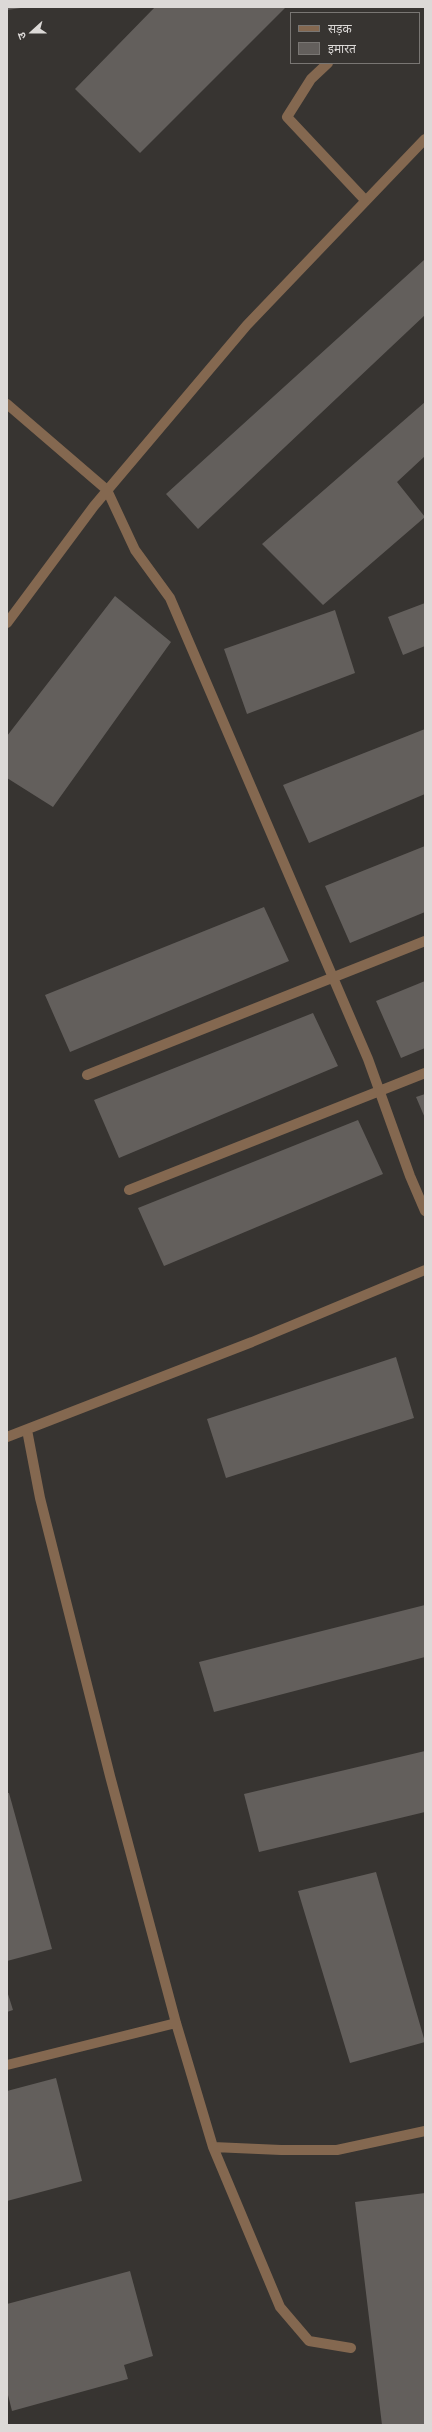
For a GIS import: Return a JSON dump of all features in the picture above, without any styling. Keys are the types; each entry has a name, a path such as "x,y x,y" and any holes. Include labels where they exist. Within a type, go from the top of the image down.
{"street":[{"path":"327,64 311,79 287,117 365,200"},
{"path":"7,623 108,490 247,325 425,139"},
{"path":"7,404 108,490 135,550 170,598 368,1059 425,1211"},
{"path":"87,1075 425,941"},
{"path":"129,1190 425,1073"},
{"path":"7,1437 252,1342 425,1270"},
{"path":"28,1430 40,1498 110,1776 176,2023 212,2147 280,2307 309,2341 351,2348"},
{"path":"7,2064 176,2023"},
{"path":"212,2147 281,2150 337,2150 425,2131"}],"building":[{"path":"7,7 21,7 21,8 7,10"},
{"path":"155,7 286,7 140,153 75,89"},
{"path":"424,260 425,315 198,529 166,494"},
{"path":"425,402 425,456 397,482 425,517 323,605 262,544"},
{"path":"115,596 171,642 53,807 7,778 7,736"},
{"path":"425,603 425,646 403,655 388,617"},
{"path":"335,610 355,673 247,714 224,649"},
{"path":"425,729 425,794 309,843 283,785"},
{"path":"425,846 425,912 350,943 325,886"},
{"path":"264,907 289,961 70,1052 45,995"},
{"path":"425,981 425,1048 401,1058 376,1001"},
{"path":"313,1013 338,1066 119,1158 94,1100"},
{"path":"425,1094 425,1118 416,1097"},
{"path":"358,1120 383,1174 164,1266 138,1208"},
{"path":"396,1357 414,1418 226,1478 207,1419"},
{"path":"425,1605 425,1657 214,1712 199,1662"},
{"path":"425,1751 425,1812 259,1852 244,1794"},
{"path":"7,1793 9,1793 52,1949 7,1961"},
{"path":"376,1872 425,2042 350,2063 298,1891"},
{"path":"7,1991 13,2010 7,2012"},
{"path":"56,2078 82,2181 7,2201 7,2091"},
{"path":"425,2193 425,2425 382,2425 355,2202"},
{"path":"130,2271 153,2356 124,2365 128,2379 12,2411 7,2391 7,2304"}]}
